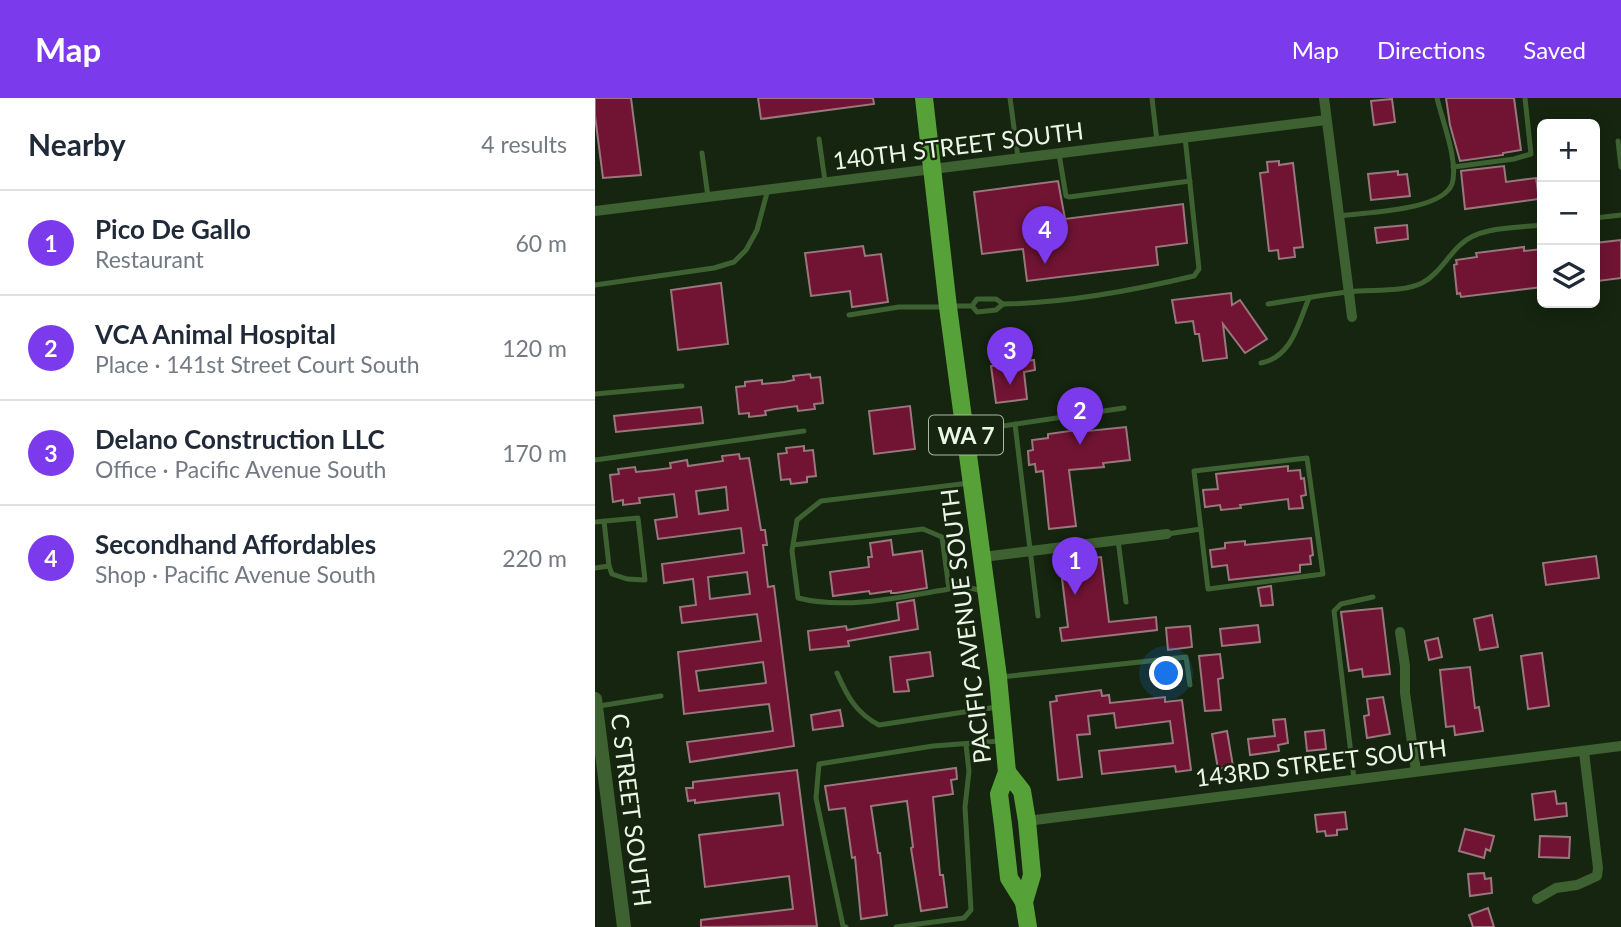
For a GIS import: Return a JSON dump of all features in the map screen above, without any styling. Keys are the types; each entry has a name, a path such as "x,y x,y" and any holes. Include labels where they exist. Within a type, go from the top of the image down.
{"main road":[{"name":"PACIFIC AVENUE SOUTH","path":"924,98 948,307 998,677 1007,772 999,794 1009,878 1024,902 1028,927"},
{"name":"PACIFIC AVENUE SOUTH","path":"1007,772 1022,791 1027,821 1032,875 1024,902"}],"street":[{"path":"1325,98 1352,317"},
{"name":"140TH STREET SOUTH","path":"595,211 1326,120"},
{"path":"983,557 1167,534"},
{"path":"1401,632 1405,693 1416,771"},
{"name":"C STREET SOUTH","path":"595,703 624,927"},
{"name":"143RD STREET SOUTH","path":"1027,821 1621,746"},
{"path":"1537,899 1556,888 1577,885 1597,876 1584,752"}],"lane":[{"path":"1010,98 1018,158"},
{"path":"1152,98 1157,141"},
{"path":"1340,216 1430,203 1447,192 1452,182 1453,167 1437,98"},
{"path":"1453,167 1514,159 1531,154 1525,98"},
{"path":"972,306 977,299 996,299 1003,304 1030,303 1132,291 1194,276 1199,269 1185,137"},
{"path":"819,139 825,182"},
{"path":"1618,141 1621,167"},
{"path":"702,153 708,197"},
{"path":"1059,153 1066,196 1069,197 1190,181"},
{"path":"595,285 715,268 734,262 746,250 757,230 768,189"},
{"path":"1600,217 1621,215"},
{"path":"1268,304 1399,288 1423,282 1443,265 1461,243 1473,236 1494,230 1537,226"},
{"path":"1261,363 1273,360 1285,351 1309,298"},
{"path":"972,306 977,312 996,310 1003,304"},
{"path":"849,315 899,307 972,306"},
{"path":"595,394 682,386"},
{"path":"966,431 1124,408"},
{"path":"1015,424 1038,616"},
{"path":"595,460 804,431"},
{"path":"1307,458 1322,574 1208,589 1201,529 1194,471 1307,458"},
{"path":"793,545 923,530 942,537 949,589 904,596 816,603 798,598 793,545 797,520 821,501 973,482"},
{"path":"595,522 604,521 638,518 645,580 627,579 612,574 604,521"},
{"path":"1167,534 1201,529"},
{"path":"1118,540 1126,602"},
{"path":"595,568 609,566"},
{"path":"948,582 987,592"},
{"path":"1354,779 1334,611 1341,604 1373,597"},
{"path":"998,677 1186,657 1190,685"},
{"path":"837,673 849,699 865,717 879,725 1000,706"},
{"path":"595,703 661,696"},
{"path":"846,927 843,926 816,798 819,764 933,746 1003,741"},
{"path":"896,927 964,918 971,910 965,807 969,771 966,744"}],"building":[{"path":"595,98 631,98 641,175 603,178"},
{"path":"758,98 873,98 874,104 761,119"},
{"path":"1446,98 1514,98 1521,150 1460,161"},
{"path":"1392,99 1395,122 1374,125 1371,101"},
{"path":"1279,161 1279,165 1293,163 1303,247 1294,248 1295,257 1279,259 1278,250 1269,251 1260,173 1268,172 1267,162"},
{"path":"1504,166 1506,182 1536,178 1537,199 1465,209 1461,171"},
{"path":"1398,171 1398,175 1407,174 1410,196 1371,200 1368,174"},
{"path":"1058,181 1065,219 1183,204 1187,243 1156,247 1158,265 1027,281 1023,249 982,254 974,192"},
{"path":"1407,225 1408,239 1377,243 1375,228"},
{"path":"1621,240 1621,278 1600,281 1600,242"},
{"path":"863,246 865,256 881,254 888,302 852,307 850,291 811,296 805,253"},
{"path":"1524,247 1524,251 1537,250 1537,288 1461,297 1460,293 1457,294 1454,265 1457,264 1456,260 1477,257 1476,253"},
{"path":"721,283 728,344 678,350 671,290"},
{"path":"1231,293 1232,305 1240,300 1267,339 1245,353 1223,324 1227,358 1203,361 1199,334 1195,334 1193,321 1176,323 1172,300"},
{"path":"1034,360 1035,370 1024,372 1027,399 996,403 991,366"},
{"path":"810,374 811,378 820,377 823,403 814,404 815,409 798,411 797,406 765,411 766,415 749,417 749,413 739,414 736,387 745,386 745,382 762,380 762,384 784,382 794,380 793,376"},
{"path":"910,406 915,449 874,454 869,411"},
{"path":"701,407 703,423 616,432 614,416"},
{"path":"1126,427 1130,460 1103,463 1104,467 1069,470 1076,526 1049,529 1043,471 1036,472 1035,464 1029,465 1028,451 1033,450 1032,440 1048,438 1048,434 1088,428 1088,431"},
{"path":"804,446 804,451 813,450 816,476 807,477 807,482 791,484 790,479 781,480 778,454 787,453 786,448"},
{"path":"739,454 740,459 749,458 761,530 765,530 767,545 763,545 768,587 774,586 794,746 690,762 687,742 773,731 769,704 684,714 678,652 761,641 757,614 682,623 680,607 696,605 693,579 664,583 662,564 744,553 741,528 658,539 655,520 677,517 674,494 639,498 640,503 623,505 623,500 613,502 610,475 619,474 618,469 635,467 636,472 671,468 670,463 687,460 688,466 723,461 722,456","holes":["726,487 728,510 699,514 696,491","747,572 750,594 710,599 708,577","763,662 766,683 699,691 696,671"]},
{"path":"1288,466 1288,471 1300,470 1301,479 1304,478 1306,495 1301,496 1303,508 1289,509 1288,499 1221,510 1220,505 1205,507 1203,490 1218,489 1216,474"},
{"path":"1311,538 1311,564 1300,565 1300,572 1229,580 1227,565 1212,567 1210,550 1225,548 1225,543 1245,541 1245,545"},
{"path":"891,540 893,555 922,551 927,588 896,593 891,591 870,594 869,591 833,596 830,572 869,567 868,557 872,557 870,543"},
{"path":"1596,556 1599,578 1546,585 1543,563"},
{"path":"1101,557 1109,622 1156,617 1157,630 1062,641 1060,628 1068,627 1060,562"},
{"path":"1271,586 1273,605 1261,606 1258,588"},
{"path":"914,600 918,629 848,641 849,646 810,650 808,631 846,626 847,630 899,620 897,603"},
{"path":"1382,608 1390,674 1363,677 1362,669 1349,671 1341,612"},
{"path":"1492,615 1498,647 1480,650 1474,619"},
{"path":"1258,625 1260,642 1222,646 1220,629"},
{"path":"1190,626 1192,647 1168,650 1166,628"},
{"path":"1438,638 1442,657 1429,660 1425,641"},
{"path":"930,652 933,676 907,680 909,691 894,692 890,657"},
{"path":"1542,653 1549,706 1528,709 1521,656"},
{"path":"1220,654 1223,678 1218,679 1221,710 1205,711 1199,656"},
{"path":"1470,667 1475,708 1479,707 1483,731 1455,735 1454,726 1446,727 1440,670"},
{"path":"1101,690 1102,696 1109,695 1110,703 1165,697 1165,702 1182,700 1191,770 1176,772 1175,766 1102,774 1099,751 1173,743 1170,721 1116,728 1114,713 1088,716 1090,734 1077,735 1082,777 1058,780 1050,702 1057,701 1056,696"},
{"path":"1383,697 1390,734 1367,738 1364,716 1369,715 1367,699"},
{"path":"840,710 843,726 813,730 811,715"},
{"path":"1285,719 1288,743 1278,745 1279,751 1250,755 1248,739 1275,736 1273,720"},
{"path":"1324,730 1326,749 1307,751 1305,732"},
{"path":"1227,731 1233,766 1218,769 1212,734"},
{"path":"956,768 957,779 951,780 953,794 933,797 940,875 943,875 947,907 921,911 907,801 871,806 887,915 861,919 855,857 852,858 845,808 829,810 825,786"},
{"path":"797,770 817,926 701,927 701,920 793,909 789,876 705,887 699,835 783,825 779,793 695,803 695,800 688,801 686,788 693,788 693,782"},
{"path":"1555,791 1557,804 1566,803 1567,816 1535,820 1532,794"},
{"path":"1345,812 1347,829 1337,830 1337,835 1326,836 1325,831 1317,832 1315,815"},
{"path":"1465,829 1494,836 1490,851 1486,849 1484,858 1459,851"},
{"path":"1540,836 1570,837 1569,858 1539,857"},
{"path":"1484,873 1485,879 1491,878 1492,893 1470,896 1468,874"},
{"path":"1488,908 1494,927 1473,927 1469,915"}],"place":[{"name":"Secondhand Affordables","path":"1045,264"},
{"name":"Delano Construction LLC","path":"1010,385"},
{"name":"VCA Animal Hospital","path":"1080,445"},
{"name":"Pico De Gallo","path":"1075,595"}]}
